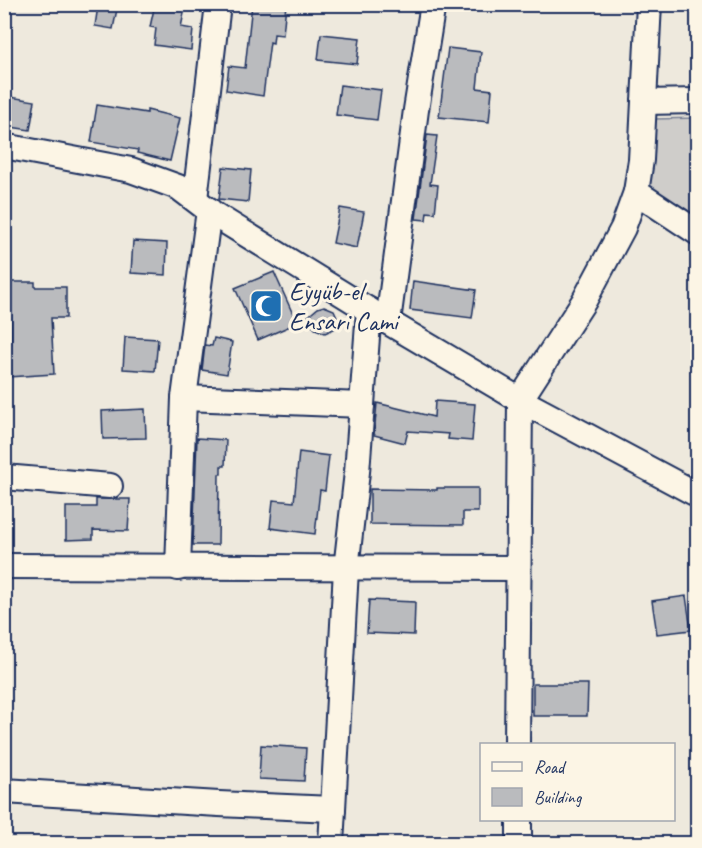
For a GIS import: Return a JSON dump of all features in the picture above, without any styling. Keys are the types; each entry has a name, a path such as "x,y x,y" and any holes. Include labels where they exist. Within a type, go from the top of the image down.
{"street":[{"path":"178,568 184,398 218,4"},
{"path":"331,843 346,569 362,405 433,4"},
{"path":"517,743 520,399 584,301 623,228 636,192 641,160 649,4"},
{"path":"644,102 698,101"},
{"path":"4,146 131,170 178,187 202,205 379,316 520,399 698,495"},
{"path":"636,192 698,233"},
{"path":"184,398 362,405"},
{"path":"4,477 110,486"},
{"path":"4,566 518,568"},
{"path":"4,791 333,809"},
{"path":"519,821 519,843"}],"shaded area":[{"path":"697,118 697,216 648,186 654,119"}],"building":[{"path":"155,4 186,4 181,27 193,29 191,50 154,45 156,28 150,27"},
{"path":"252,4 286,4 283,35 274,34 273,43 270,42 263,96 226,90 229,66 245,68"},
{"path":"98,6 117,9 113,29 95,26"},
{"path":"321,34 360,38 357,64 318,60"},
{"path":"448,48 481,52 477,88 492,90 489,122 439,117"},
{"path":"340,85 381,90 377,120 336,115"},
{"path":"4,96 35,101 30,130 4,126"},
{"path":"97,105 147,113 147,110 180,118 170,161 137,153 138,150 91,142"},
{"path":"427,135 437,136 430,184 438,185 435,213 427,212 426,220 416,219"},
{"path":"223,167 251,170 248,202 219,199"},
{"path":"340,208 364,212 357,248 333,243"},
{"path":"133,241 167,243 166,275 131,273"},
{"name":"Eyyüb-el Ensari Cami","path":"274,272 297,323 258,340 235,288"},
{"path":"413,281 476,290 472,318 410,310"},
{"path":"10,282 35,282 35,287 66,287 66,318 51,318 54,374 8,377 6,345 11,344"},
{"path":"324,306 334,310 338,319 334,329 325,333 315,329 306,318"},
{"path":"125,337 158,339 155,371 123,369"},
{"path":"214,338 232,342 227,374 202,370 205,345 212,346"},
{"path":"435,401 475,404 472,441 448,439 449,434 408,431 405,443 374,435 377,403 434,417"},
{"path":"145,409 146,438 103,439 102,411"},
{"path":"197,438 226,440 225,466 221,466 221,474 219,474 218,545 193,545"},
{"path":"299,452 329,456 325,491 320,490 315,534 270,528 273,500 294,502"},
{"path":"437,488 478,488 478,512 463,512 463,525 370,524 370,489 437,490"},
{"path":"96,499 130,499 128,531 93,530 93,539 66,540 66,507 96,507"},
{"path":"686,596 691,630 657,634 652,601"},
{"path":"369,600 415,602 414,635 367,633"},
{"path":"533,684 588,684 587,716 533,716"},
{"path":"261,745 306,748 304,781 259,779"}],"place":[{"name":"Eyyüb-el Ensari Cami","path":"266,306"}]}
